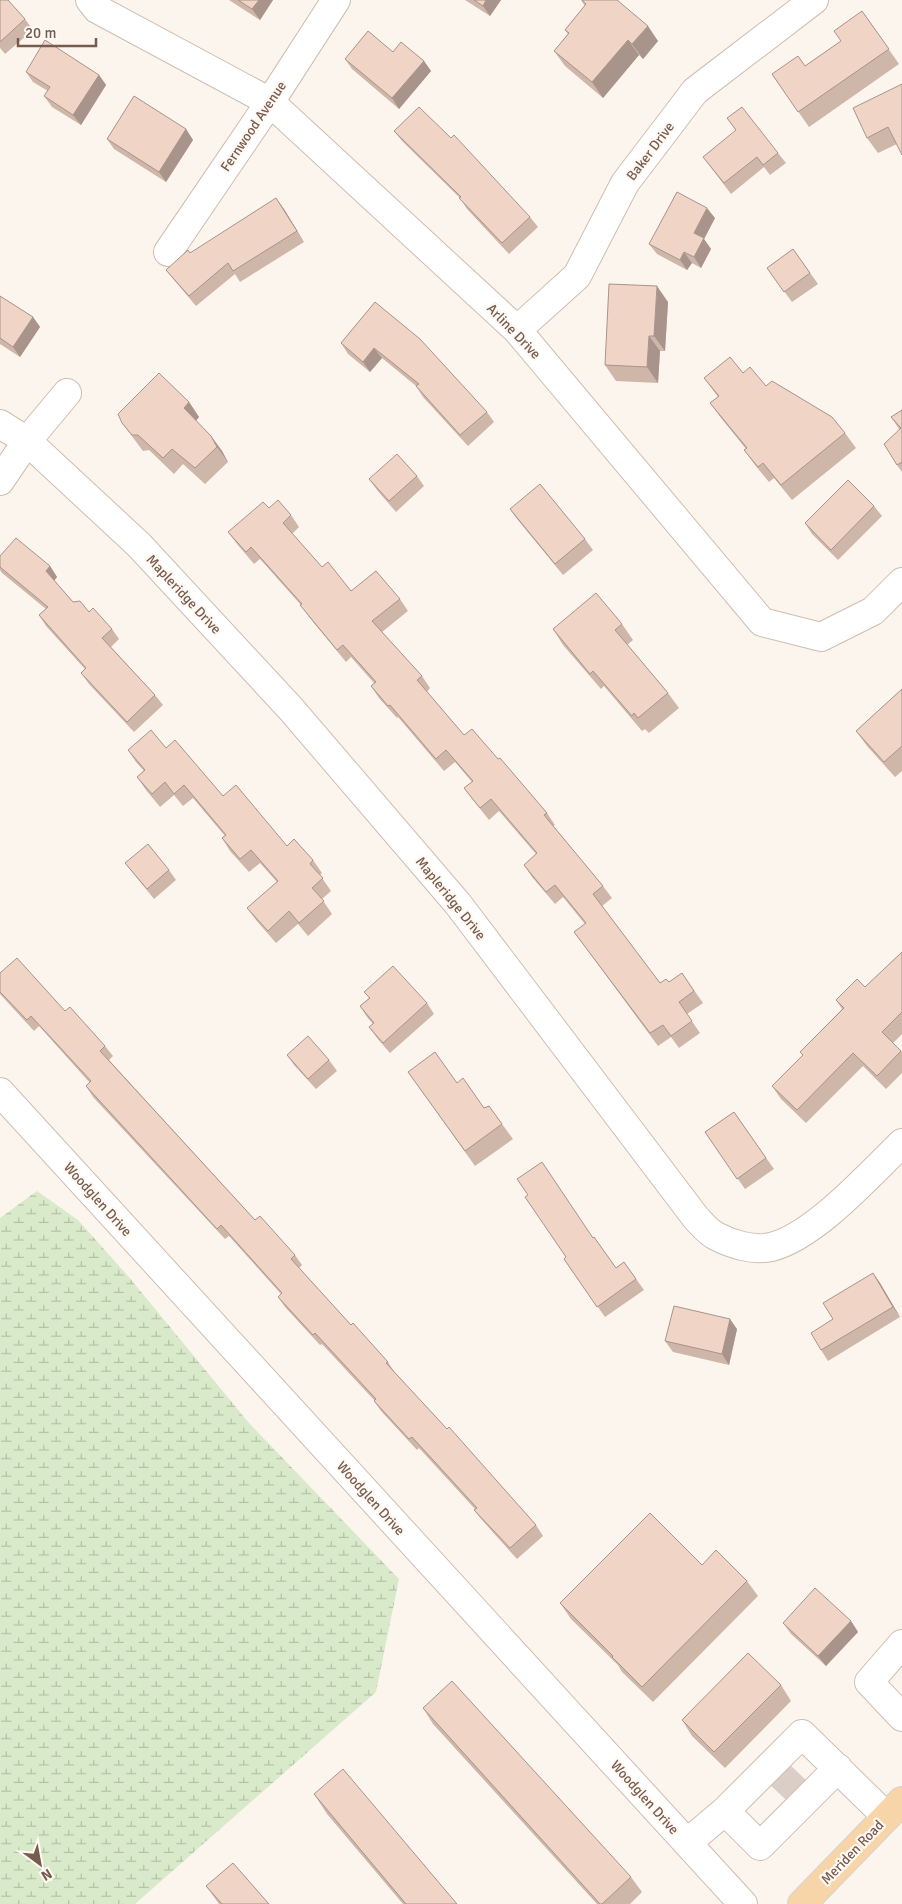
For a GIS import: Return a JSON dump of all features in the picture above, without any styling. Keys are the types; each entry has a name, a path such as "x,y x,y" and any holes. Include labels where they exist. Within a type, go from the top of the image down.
{"main road":[{"name":"Meriden Road","path":"802,1904 894,1809"}],"street":[{"name":"Arline Drive","path":"90,0 97,9 270,102 517,330 762,622 821,637 872,611 902,582"},
{"name":"Fernwood Avenue","path":"168,252 270,102 336,0"},
{"name":"Baker Drive","path":"517,330 577,276 625,183 696,91 814,0"},
{"path":"0,481 27,441 67,393"},
{"name":"Mapleridge Drive","path":"0,424 27,441 139,546 291,709 458,904 696,1218 715,1235 748,1248 770,1248 793,1238 820,1220 902,1143"},
{"name":"Woodglen Drive","path":"0,1092 743,1904"},
{"path":"902,1644 869,1682 902,1717"},
{"path":"725,1811 760,1846 788,1782 802,1734 838,1768 894,1809"},
{"path":"687,1843 725,1811 788,1782 838,1768"}],"green space":[{"path":"37,1191 78,1220 128,1276 249,1423 399,1579 376,1692 135,1904 0,1904 0,1218"}],"building":[{"path":"0,0 8,0 25,19 0,42"},
{"path":"238,0 259,0 252,9"},
{"path":"474,0 486,0 483,6"},
{"path":"582,0 617,0 648,26 632,44 628,40 592,82 554,51 569,33 565,30 586,4"},
{"path":"862,11 889,49 798,112 772,74 798,56 805,66 841,41 834,31"},
{"path":"368,31 393,52 401,42 424,61 392,98 345,59"},
{"path":"45,40 99,75 73,115 44,96 50,87 26,72"},
{"path":"902,84 902,155 888,127 867,138 853,108"},
{"path":"134,96 186,129 159,172 107,139"},
{"path":"419,107 451,138 454,135 530,217 502,243 459,198 461,197 394,131"},
{"path":"742,107 778,153 763,165 757,157 724,183 703,157 736,130 727,118"},
{"path":"677,192 707,208 694,233 704,238 694,257 684,252 680,260 649,244"},
{"path":"276,198 297,231 233,271 228,263 189,296 166,270 188,250 190,253"},
{"path":"793,249 810,273 784,292 767,268"},
{"path":"609,284 657,286 654,336 649,336 647,367 605,365"},
{"path":"0,296 33,317 13,347 0,338"},
{"path":"375,302 420,339 487,412 460,435 416,386 419,384 374,348 363,362 341,343"},
{"path":"730,357 743,373 750,367 766,386 772,381 832,417 845,433 781,485 763,463 758,467 744,450 747,448 710,403 719,396 704,378"},
{"path":"159,373 189,402 184,408 211,436 217,447 195,468 172,449 163,458 138,435 132,435 122,423 118,414"},
{"path":"902,410 902,462 897,465 884,444 901,428 891,417"},
{"path":"397,454 417,476 389,501 369,479"},
{"path":"848,480 874,506 831,550 805,523"},
{"path":"540,484 585,539 555,564 510,509"},
{"path":"278,500 291,515 283,523 322,567 328,562 351,591 376,571 400,599 372,621 422,676 417,680 464,735 472,729 498,759 500,758 547,813 544,815 603,886 593,894 660,983 666,979 669,982 682,973 694,991 679,1002 692,1021 671,1036 663,1025 650,1033 574,932 586,923 555,885 546,892 524,865 537,853 491,799 480,808 464,788 473,781 446,750 436,759 390,705 388,706 371,686 376,682 343,645 337,650 300,605 302,604 251,547 246,552 228,532 263,502 269,508"},
{"path":"16,538 50,566 46,571 73,602 80,601 89,612 93,608 112,629 102,638 155,695 127,722 81,673 86,668 39,615 48,607 0,567 0,556"},
{"path":"596,593 622,624 615,630 668,693 638,718 634,713 632,716 593,671 590,674 553,629"},
{"path":"902,689 902,746 884,762 856,731"},
{"path":"151,730 166,748 175,740 223,796 236,785 287,846 294,839 313,860 310,864 323,878 312,888 324,901 299,923 289,911 268,931 247,908 278,881 251,850 240,859 222,838 226,835 184,785 174,794 165,782 152,794 137,777 145,770 128,750"},
{"path":"148,844 169,870 147,889 125,863"},
{"path":"902,952 902,1012 882,1032 901,1051 877,1076 853,1053 797,1110 772,1086 803,1055 800,1052 844,1008 836,1000 857,979 865,987"},
{"path":"17,958 65,1011 70,1007 105,1046 100,1051 255,1220 260,1216 295,1255 291,1259 351,1325 353,1323 388,1362 386,1363 447,1429 449,1427 536,1525 510,1548 474,1510 477,1508 412,1437 409,1439 374,1401 376,1399 315,1333 313,1335 278,1297 282,1293 221,1225 217,1229 86,1086 91,1081 31,1016 27,1020 0,992 0,973"},
{"path":"393,966 427,1003 383,1043 369,1027 374,1023 360,1006 370,998 364,992"},
{"path":"308,1036 329,1060 308,1079 287,1055"},
{"path":"435,1052 457,1083 463,1078 484,1108 489,1106 502,1124 465,1151 408,1072"},
{"path":"734,1112 766,1158 737,1179 705,1132"},
{"path":"542,1162 593,1238 616,1268 624,1262 636,1279 597,1307 525,1197 528,1195 517,1179"},
{"path":"873,1273 893,1307 821,1350 811,1333 833,1319 823,1303"},
{"path":"674,1306 730,1319 722,1354 665,1341"},
{"path":"650,1513 702,1565 716,1550 747,1581 642,1687 560,1603"},
{"path":"815,1588 851,1621 818,1656 783,1623"},
{"path":"748,1653 781,1685 714,1752 682,1720"},
{"path":"452,1681 631,1877 602,1904 423,1708"},
{"path":"343,1769 457,1904 406,1904 314,1794"},
{"path":"233,1863 269,1904 222,1904 206,1886"}],"tunnel":[{"path":"777,1772 796,1790"}]}
